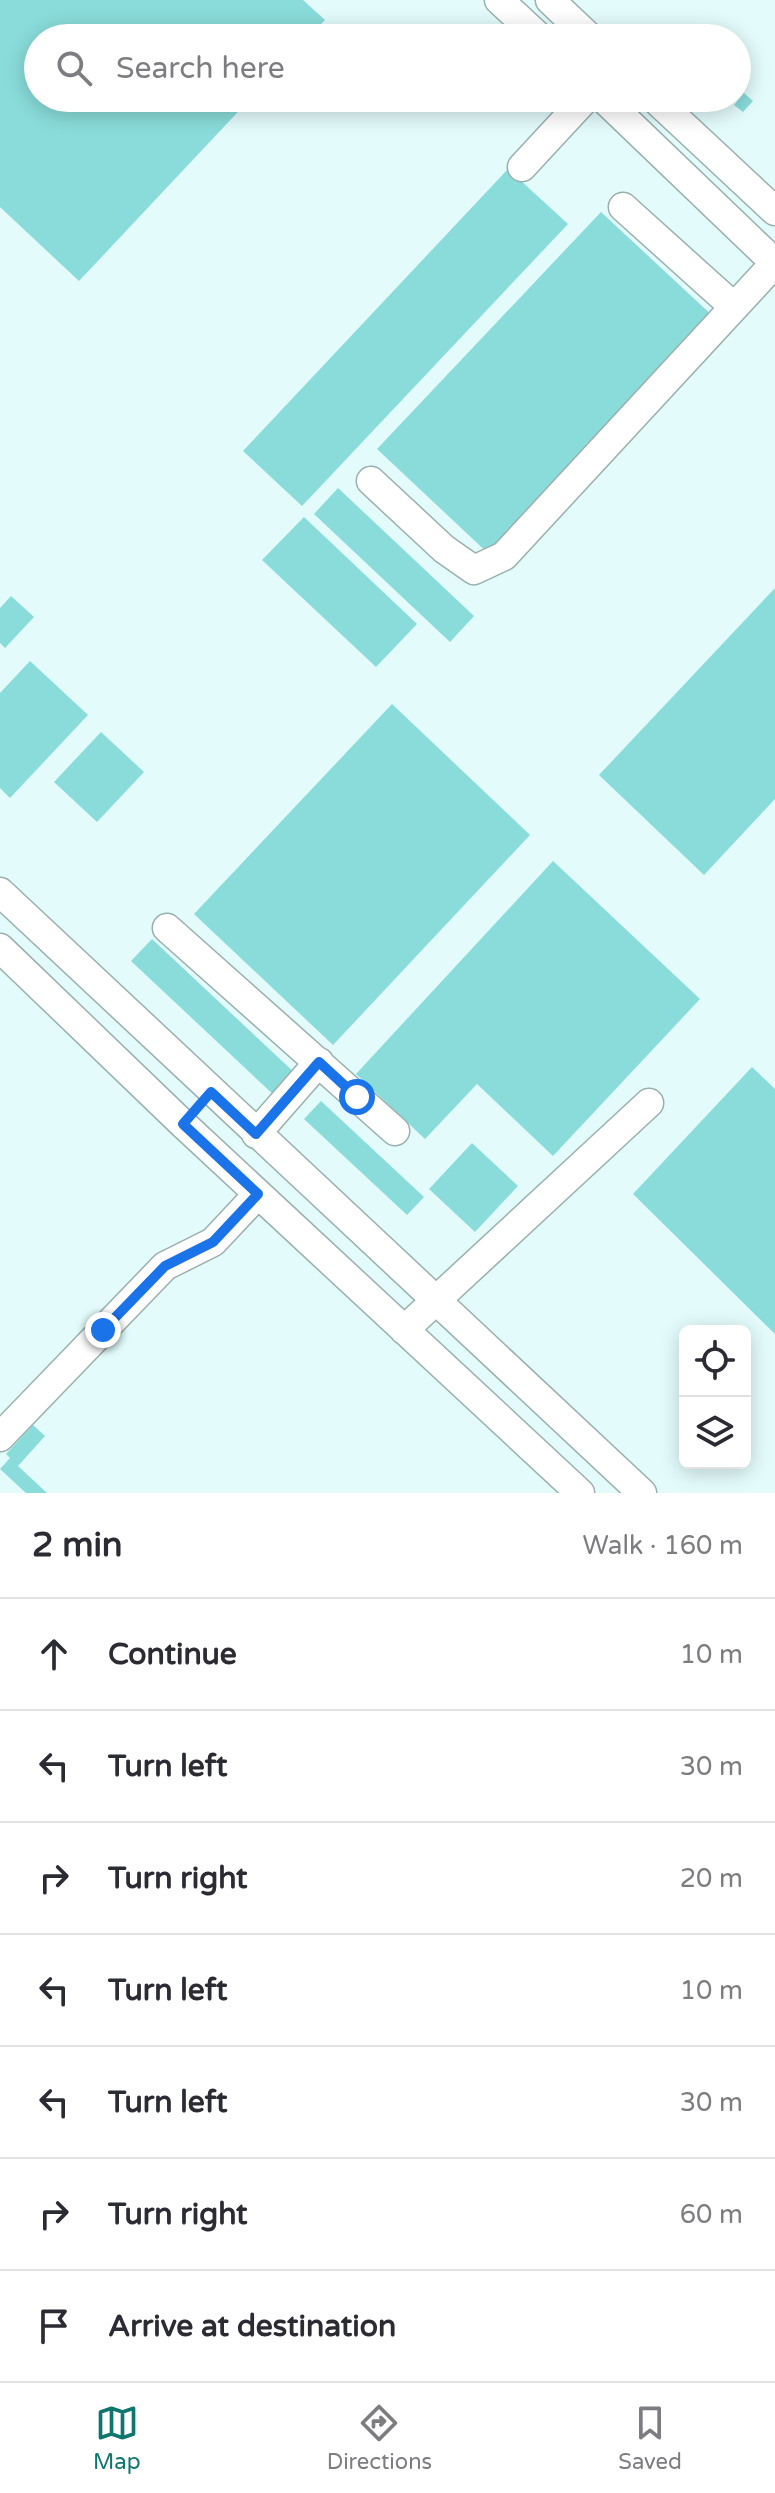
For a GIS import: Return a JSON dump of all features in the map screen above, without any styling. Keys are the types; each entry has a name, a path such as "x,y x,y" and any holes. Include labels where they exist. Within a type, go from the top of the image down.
{"street":[{"path":"499,0 525,24"},
{"path":"550,0 575,24"},
{"path":"522,167 573,112"},
{"path":"371,481 444,549 474,570 504,556 775,263 618,112"},
{"path":"669,112 775,211"},
{"path":"623,207 734,307"},
{"path":"0,892 256,1134 438,1298 642,1493"},
{"path":"167,928 395,1131"},
{"path":"0,948 183,1124 580,1493"},
{"path":"256,1134 319,1062"},
{"path":"183,1124 211,1092"},
{"path":"404,1330 649,1103"},
{"path":"0,1437 165,1266 213,1242 258,1194"}],"building":[{"path":"0,0 303,0 325,20 321,24 24,24 24,112 238,112 79,281 0,207"},
{"path":"508,169 568,224 302,506 243,451"},
{"path":"601,212 716,319 492,557 377,449"},
{"path":"338,488 474,616 450,642 314,514"},
{"path":"304,517 417,624 376,667 262,560"},
{"path":"775,588 775,799 704,875 599,775"},
{"path":"11,596 34,617 5,648 0,643 0,608"},
{"path":"30,661 88,715 10,798 0,788 0,693"},
{"path":"392,704 530,835 333,1045 194,914"},
{"path":"101,732 144,772 97,822 54,782"},
{"path":"553,861 700,999 553,1156 477,1084 425,1139 356,1074"},
{"path":"152,939 298,1076 277,1098 131,961"},
{"path":"752,1067 775,1089 775,1334 633,1194"},
{"path":"321,1101 424,1197 407,1215 304,1119"},
{"path":"472,1143 518,1186 475,1232 429,1189"},
{"path":"33,1425 45,1436 18,1466 47,1493 26,1493 0,1469 10,1458 6,1454"}],"route":[{"path":"103,1330 165,1266 189,1251 213,1242 258,1194 183,1124 211,1092 256,1134 319,1062 357,1097"}]}
